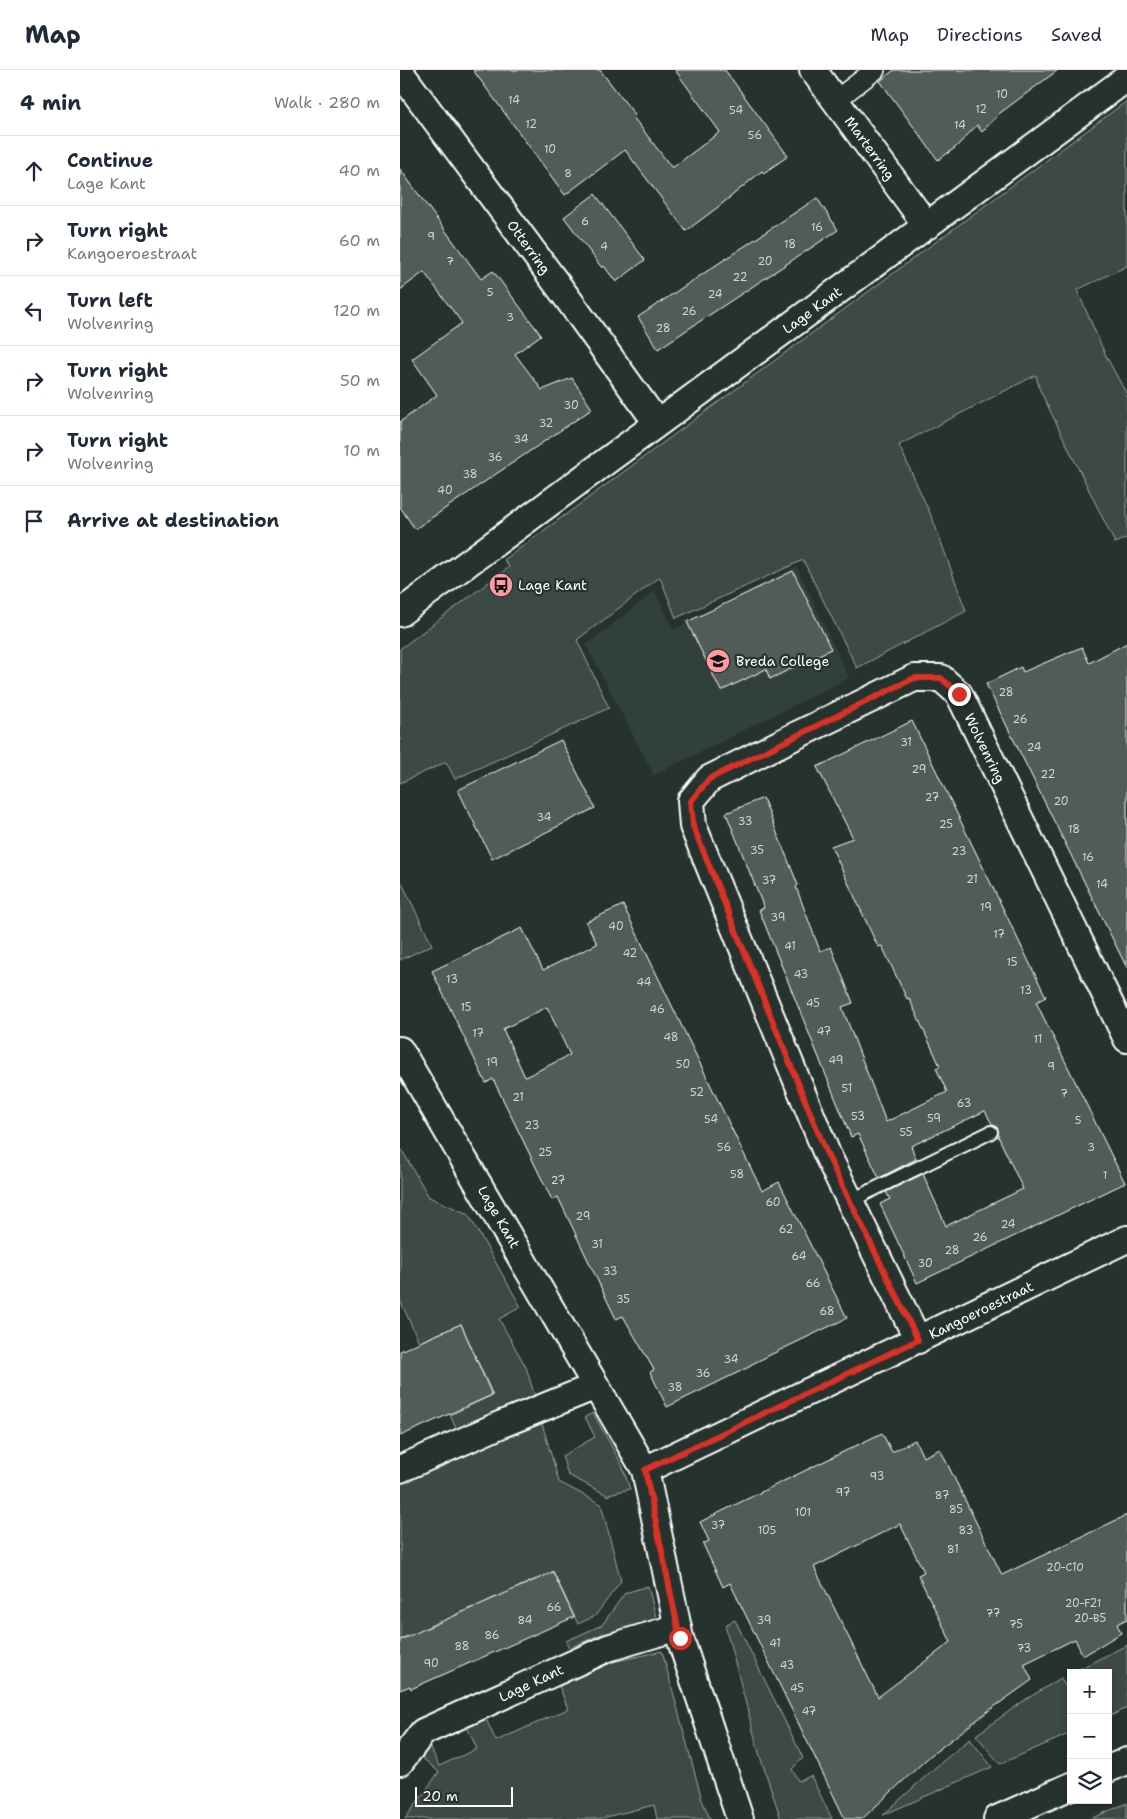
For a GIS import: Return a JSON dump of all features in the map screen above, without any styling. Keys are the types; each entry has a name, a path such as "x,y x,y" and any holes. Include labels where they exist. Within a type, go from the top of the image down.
{"street":[{"name":"Marterring","path":"813,70 927,226"},
{"path":"836,100 875,70"},
{"name":"Otterring","path":"400,72 657,423"},
{"name":"Lage Kant","path":"404,603 657,423 1127,78"},
{"name":"Wolvenring","path":"918,1340 827,1154 693,826 691,801 709,779 914,678 941,678 959,694 1127,1040"},
{"name":"Lage Kant","path":"400,1050 645,1470 678,1627 740,1819"},
{"name":"Kangoeroestraat","path":"645,1470 1127,1239"},
{"path":"400,1468 596,1386"},
{"name":"Lage Kant","path":"400,1762 423,1732 608,1648 678,1627"},
{"path":"1112,1767 1127,1761"},
{"path":"997,1819 1067,1788"}],"lane":[{"path":"850,1201 992,1132"}],"shaded area":[{"path":"1127,101 1127,266 1077,290 1105,354 1127,395 1127,538 1115,543 1039,388 1036,375 899,445 933,520 966,611 857,668 803,560 676,618 660,577 577,640 609,708 455,779 446,762 400,783 400,649 509,567 504,560"},
{"name":"Breda College","path":"797,567 849,678 654,775 586,645 655,591 674,630"},
{"path":"400,879 432,945 400,960"},
{"path":"400,1147 429,1197 468,1214 521,1307 499,1319 526,1367 537,1404 458,1433 450,1415 493,1395 461,1324 419,1342 400,1300"},
{"path":"593,1413 622,1465 630,1489 609,1494 609,1496 568,1475 562,1456 595,1437 585,1417"},
{"path":"541,1420 559,1482 601,1504 621,1581 595,1616 578,1624 553,1571 550,1573 552,1577 538,1583 536,1579 518,1587 506,1597 504,1593 487,1601 474,1611 472,1607 455,1615 456,1619 443,1626 440,1621 423,1629 411,1640 409,1635 400,1639 400,1478"},
{"path":"648,1586 657,1621 602,1634 569,1648 566,1641 602,1625 625,1593"},
{"path":"735,1620 803,1758 792,1769 798,1781 811,1776 832,1819 781,1819 759,1753 725,1625"},
{"path":"1127,1645 1127,1708 1112,1715 1112,1669 1079,1669"},
{"path":"662,1651 702,1800 710,1819 657,1819 654,1805 598,1819 405,1819 439,1772 420,1756 429,1744 439,1766 477,1749 467,1727 486,1719 496,1741 568,1709 559,1686 613,1662"},
{"path":"1061,1678 1067,1689 1067,1735 1000,1764 976,1735 1025,1700"},
{"path":"970,1739 992,1767 883,1815 937,1766"},
{"path":"1127,1803 1127,1819 1090,1819"}],"building":[{"path":"473,70 600,70 635,115 633,117 672,168 720,132 675,70 725,70 788,156 764,173 762,171 686,231 625,150 565,195"},
{"path":"894,70 1058,70 1000,113 982,132 977,125 955,148 938,160 880,81"},
{"path":"400,169 481,279 493,271 541,335 515,354 542,390 572,378 592,409 415,529 400,507 400,422 437,395 412,359 462,323 424,272 400,290"},
{"path":"595,194 645,260 616,282 604,266 602,268 564,217"},
{"path":"817,198 838,230 658,349 638,317"},
{"path":"793,571 831,649 770,679 766,669 721,691 687,622"},
{"path":"1127,643 1127,968 986,684 1021,667 1023,672 1082,647 1089,663"},
{"path":"912,721 1046,997 1036,1002 1125,1183 917,1283 880,1204 890,1199 886,1192 923,1174 946,1226 1023,1189 998,1136 998,1129 992,1124 985,1111 911,1146 916,1159 879,1178 858,1134 851,1137 759,910 764,908 726,813 763,798 798,885 796,887 820,951 831,947 853,1003 842,1007 886,1122 947,1092 936,1068 940,1066 909,998 907,999 882,946 878,947 831,846 853,838 817,767"},
{"path":"561,740 595,808 492,859 458,790"},
{"path":"623,905 762,1191 779,1182 847,1318 667,1407 650,1372 654,1370 623,1316 616,1319 558,1197 552,1200 493,1079 486,1083 432,971 522,928 543,970 597,944 586,922","holes":["547,1007 570,1055 525,1077 503,1029"]},
{"path":"461,1324 492,1395 400,1436 400,1351"},
{"path":"882,1433 892,1452 915,1440 923,1457 940,1449 1002,1575 1127,1515 1127,1619 1117,1624 1121,1633 1083,1656 1075,1639 1024,1664 1032,1680 930,1756 862,1819 845,1819 730,1583 723,1587 703,1544 709,1541 700,1522","holes":["900,1524 924,1572 918,1575 951,1642 878,1697 814,1567"]},
{"path":"553,1572 574,1617 411,1689 410,1686 400,1690 400,1640"}],"place":[{"name":"Lage Kant","path":"501,585"},
{"name":"Breda College","path":"718,661"}],"route":[{"path":"680,1638 645,1470 918,1340 827,1154 693,826 691,801 709,779 914,678 941,678 959,694"}]}
